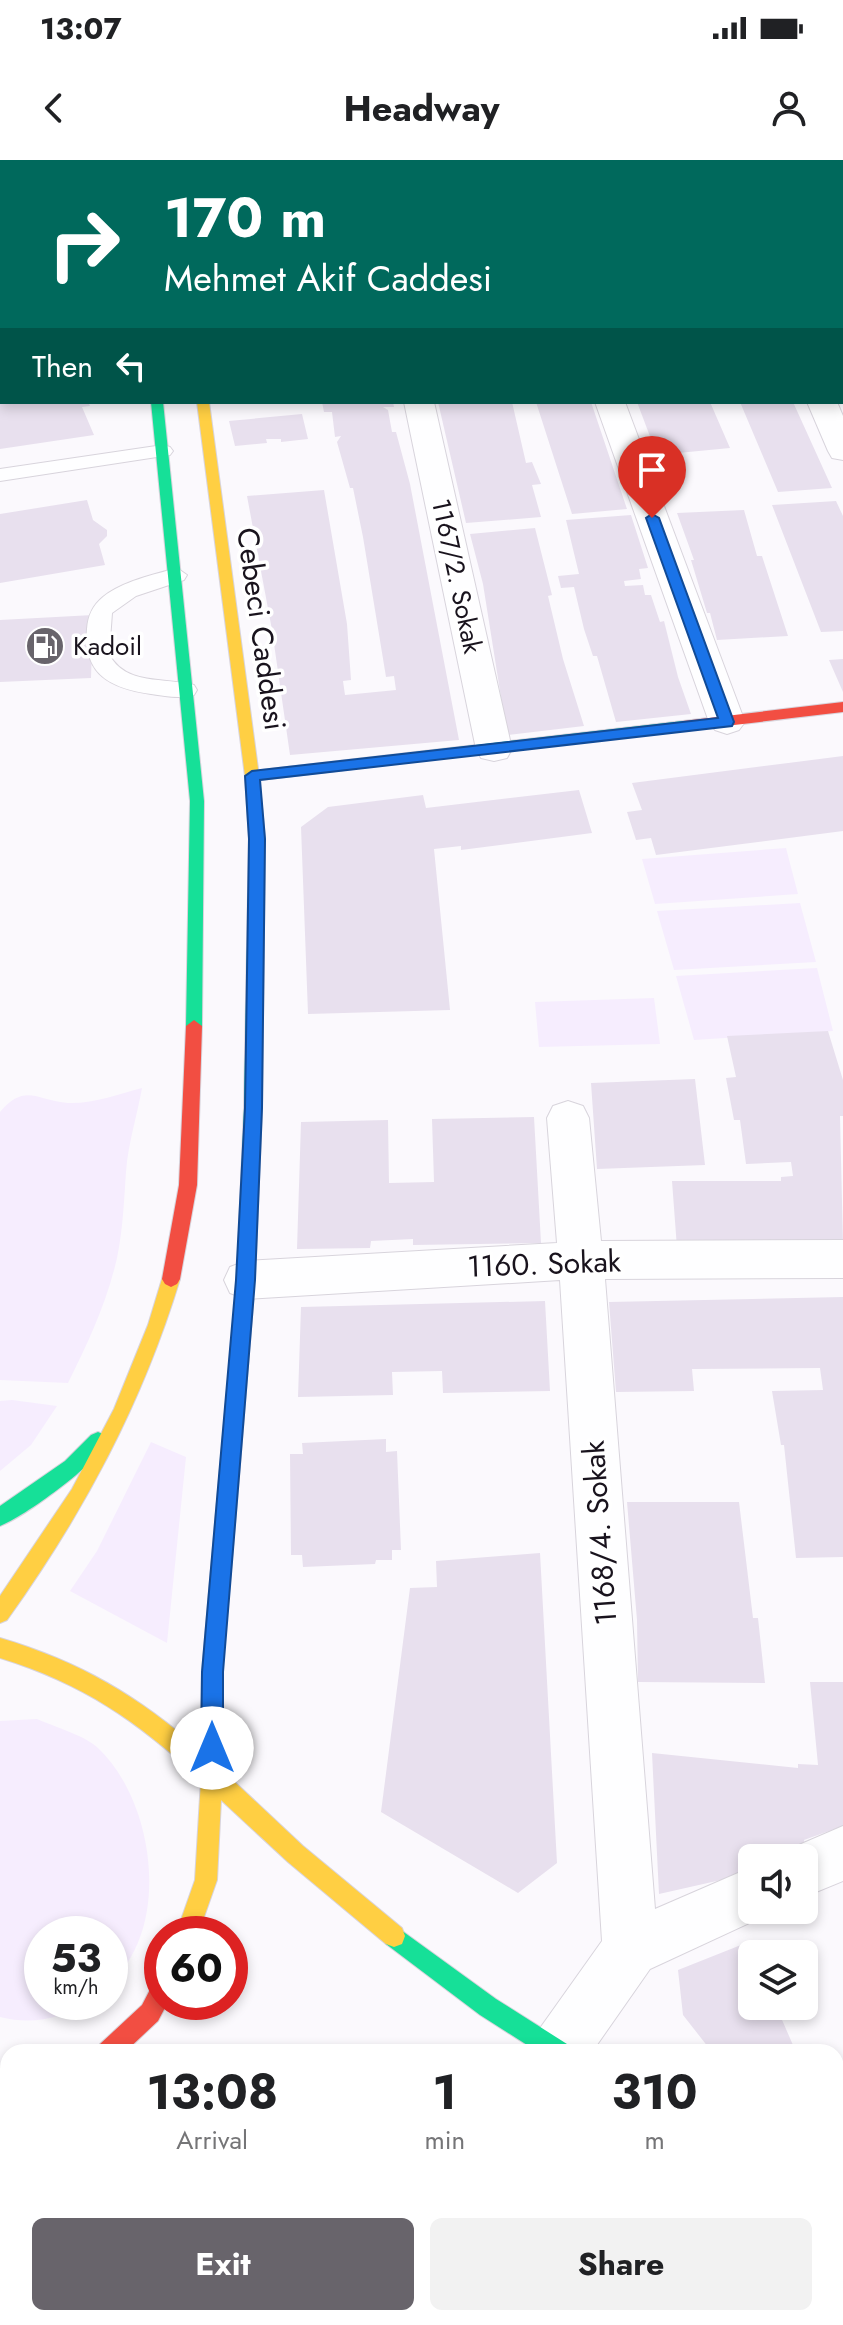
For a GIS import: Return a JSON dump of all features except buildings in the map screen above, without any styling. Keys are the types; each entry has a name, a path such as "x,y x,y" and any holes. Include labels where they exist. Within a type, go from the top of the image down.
{"main road":[{"path":"0,1613 54,1538 123,1417 156,1330 176,1260 192,1146 198,812 177,575 157,404"},
{"name":"Cebeci Caddesi","path":"193,1916 206,1880 212,1774 213,1656 246,1280 257,871 252,776 203,404"},
{"path":"232,769 252,776 843,707"},
{"path":"191,736 213,760"},
{"path":"0,1517 72,1467 123,1417"},
{"path":"0,1648 65,1668 111,1692 212,1774 318,1875 489,2008 546,2044"},
{"path":"117,2044 144,2019"}],"street":[{"name":"1167/2. Sokak","path":"419,404 494,749"},
{"path":"611,404 727,722"},
{"path":"823,404 843,451"},
{"name":"1168/4. Sokak","path":"568,1118 630,1949"},
{"name":"1160. Sokak","path":"246,1280 581,1260 843,1259"},
{"path":"818,1864 843,1853"},
{"path":"565,2044 630,1949 738,1900"}],"lane":[{"path":"0,475 163,451"},
{"path":"177,575 134,589 104,608 99,618 96,644 101,662 113,675 136,685 186,690"}],"shaded area":[{"path":"786,848 798,894 655,904 642,859"},
{"path":"800,903 816,962 674,970 657,911"},
{"path":"817,968 833,1031 694,1040 676,976"},
{"path":"654,998 660,1044 539,1047 535,1002"},
{"path":"142,1088 127,1162 122,1226 113,1274 90,1337 68,1383 0,1380 0,1112 25,1095 77,1103"},
{"path":"0,1401 57,1406 31,1445 0,1471"},
{"path":"151,1442 186,1457 167,1643 70,1591 97,1551"},
{"path":"37,1719 77,1735 98,1748 117,1771 133,1800 149,1865 148,1899 142,1931 128,1961 128,1916 24,1916 24,2020 0,2017 0,1721"}],"traffic: fast":[{"path":"157,404 197,801 194,1026"},
{"path":"252,776 683,726"},
{"path":"227,1501 246,1280 253,1108 257,838"},
{"path":"0,1517 72,1467 98,1441"},
{"path":"394,1936 488,2007 546,2044"}],"traffic: slow":[{"path":"203,404 252,776 257,838"},
{"path":"0,1613 54,1535 101,1454 141,1369 171,1279"},
{"path":"193,1916 206,1880 212,1774 212,1672 227,1501"},
{"path":"0,1648 73,1674 147,1720 337,1890 394,1936"}],"traffic: jam":[{"path":"683,726 843,707"},
{"path":"171,1279 188,1185 194,1026"},
{"path":"117,2044 144,2019"}],"place":[{"name":"Kadoil","path":"45,646"}],"route":[{"path":"212,1748 212,1672 246,1280 253,1108 257,839 252,776 727,722 652,518"}]}
